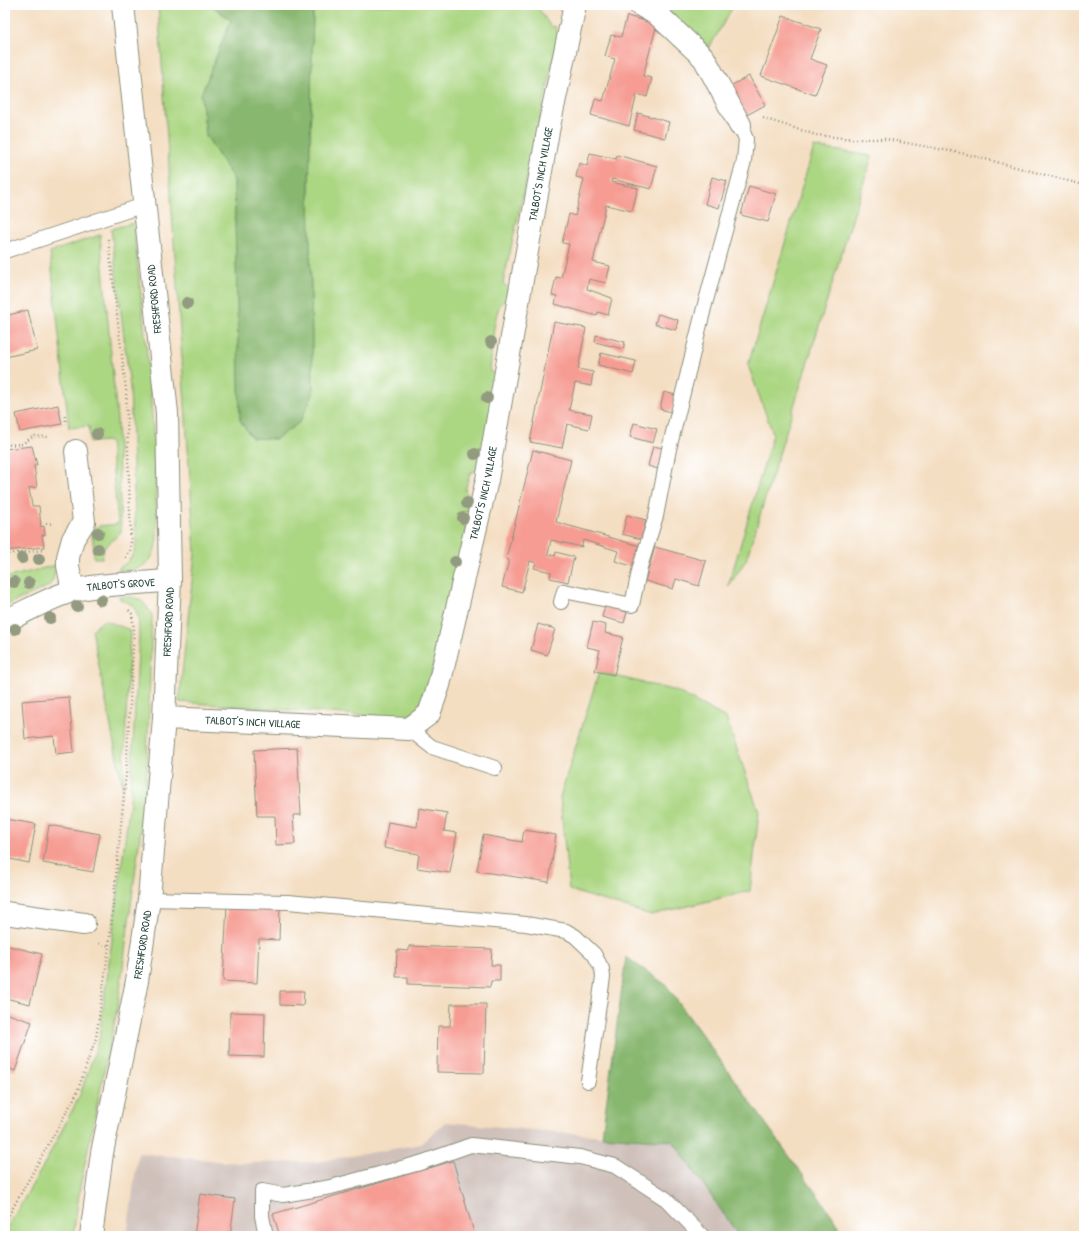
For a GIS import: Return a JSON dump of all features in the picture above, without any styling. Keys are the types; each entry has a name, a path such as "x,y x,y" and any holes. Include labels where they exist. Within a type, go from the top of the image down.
{"street":[{"name":"FRESHFORD ROAD","path":"91,1236 102,1152 137,981 149,899 164,718 170,580 166,413 123,5"},
{"name":"TALBOT'S INCH VILLAGE","path":"164,718 409,729 429,714 439,685 487,480 548,131 575,5"},
{"path":"640,5 658,15 704,58 740,125"},
{"name":"TALBOT'S GROVE","path":"73,591 68,566 68,557 74,535 84,522 76,450"},
{"name":"TALBOT'S GROVE","path":"5,621 73,591 112,584 153,583 170,580"},
{"path":"5,913 84,924"}],"lane":[{"path":"561,602 564,591 632,605 640,567 656,516 669,449 704,308 744,160 746,140 740,125"},
{"path":"5,251 144,205"},
{"path":"409,729 432,747 495,768"},
{"path":"149,899 288,902 526,924 566,931 575,936 594,954 602,969 603,977 588,1080"},
{"path":"266,1236 262,1216 262,1192 283,1194 331,1187 420,1163 471,1145 580,1157 614,1166 666,1199 702,1236"}],"path":[{"path":"740,125 746,120 763,118 816,135 852,139 885,139 966,154 1084,185"},
{"path":"108,238 126,388 131,541 130,550 126,558 123,560"},
{"path":"64,416 66,424"},
{"path":"5,445 22,444 34,436 48,437"},
{"path":"5,554 51,549"}],"shaded area":[{"path":"445,1122 602,1136 673,1140 739,1236 127,1236 138,1153 238,1163 317,1162 421,1144"}],"green space":[{"path":"158,5 211,5 231,20 201,95 206,135 234,180 240,420 252,438 276,439 300,422 313,394 309,188 313,13 306,5 532,5 539,9 551,27 555,26 559,36 503,283 509,289 508,294 499,307 494,325 490,372 498,375 480,469 470,473 465,491 473,499 471,509 466,509 463,524 467,530 428,688 417,709 409,715 385,717 179,702 195,553"},
{"path":"211,5 306,5 313,13 309,188 313,394 300,422 276,439 252,438 240,420 234,180 206,135 201,95 231,20"},
{"path":"663,5 734,5 709,48"},
{"path":"814,147 872,156 746,560 728,587 773,434 748,365"},
{"path":"133,223 153,429 157,537 154,552 148,562 136,569 119,571 119,568 131,557 136,543 130,388 111,229"},
{"path":"100,235 117,419 121,532 104,548 102,558 94,558 93,539 90,532 99,526 118,524 110,441 90,442 89,426 69,428 50,252"},
{"path":"56,565 53,580 49,586 5,606 5,578"},
{"path":"118,597 139,599 146,605 152,616 146,790 118,1005 80,1187 73,1236 5,1236 5,1231 44,1165 80,1095 99,1039 130,801 139,634 137,612 132,605"},
{"path":"104,620 130,630 123,789 92,630"},
{"path":"599,672 676,691 726,718 759,812 750,891 651,915 569,890 560,797"},
{"path":"626,957 666,985 836,1221 841,1236 739,1236 673,1141 602,1136"}],"building":[{"path":"627,16 657,24 643,76 652,78 647,97 637,94 629,126 591,115 595,99 603,101 615,59 605,56 611,35 621,37"},
{"path":"783,16 821,29 810,59 827,65 815,95 761,76"},
{"path":"749,76 765,105 747,115 730,86"},
{"path":"638,113 669,122 665,138 634,130"},
{"path":"590,153 616,159 617,155 657,166 651,189 612,179 611,182 638,188 632,211 606,205 593,262 610,266 606,283 589,279 587,289 612,298 608,315 598,312 597,316 555,304 557,296 552,295 556,277 561,278 569,244 562,243 569,214 575,216 584,179 576,177 579,163 587,166"},
{"path":"712,177 727,181 719,208 705,204"},
{"path":"749,186 776,194 768,222 741,215"},
{"path":"28,310 37,350 5,357 5,316"},
{"path":"658,314 678,320 676,330 655,324"},
{"path":"554,322 586,328 578,369 593,372 591,386 575,383 569,410 592,414 589,429 567,424 562,448 530,442"},
{"path":"596,335 625,342 623,349 595,342"},
{"path":"601,353 636,361 633,374 598,365"},
{"path":"664,392 676,395 671,412 660,409"},
{"path":"58,405 62,424 20,432 16,414"},
{"path":"634,423 657,429 653,443 630,437"},
{"path":"32,446 37,465 34,465 37,487 29,488 32,506 39,506 41,527 44,526 45,535 42,535 44,547 5,551 5,449"},
{"path":"653,446 663,448 658,469 648,466"},
{"path":"533,450 571,460 556,522 640,546 635,567 615,561 618,551 583,540 582,547 551,540 548,554 555,556 556,552 574,557 568,582 550,578 551,572 534,568 536,563 530,561 522,592 502,587 509,560 506,559"},
{"path":"627,515 646,520 641,539 622,534"},
{"path":"655,547 706,561 699,586 676,579 673,589 645,581"},
{"path":"605,606 627,612 624,623 602,617"},
{"path":"593,622 606,625 605,633 623,637 614,675 595,671 600,650 587,647"},
{"path":"538,624 555,629 547,655 531,650"},
{"path":"69,697 74,752 56,754 54,736 25,739 22,701"},
{"path":"297,748 301,815 293,815 295,844 276,845 275,816 257,816 254,750"},
{"path":"419,808 447,813 444,831 457,833 450,873 417,868 419,854 384,848 388,822 417,827"},
{"path":"5,819 36,824 29,863 5,858"},
{"path":"49,825 100,834 93,872 43,863"},
{"path":"524,830 556,835 549,882 477,871 483,835 522,842"},
{"path":"227,905 280,907 279,940 259,939 257,983 223,981"},
{"path":"5,945 42,954 30,1004 5,998"},
{"path":"409,946 492,949 491,965 500,965 500,981 491,981 490,987 408,984 408,977 396,977 397,950 409,951"},
{"path":"280,991 304,991 303,1006 280,1005"},
{"path":"451,1004 486,1004 484,1073 437,1072 438,1026 450,1026"},
{"path":"230,1012 265,1013 264,1057 229,1056"},
{"path":"5,1013 32,1022 15,1071 5,1067"},
{"path":"453,1161 475,1236 280,1236 273,1214"},
{"path":"200,1194 235,1199 230,1236 194,1236"}]}
